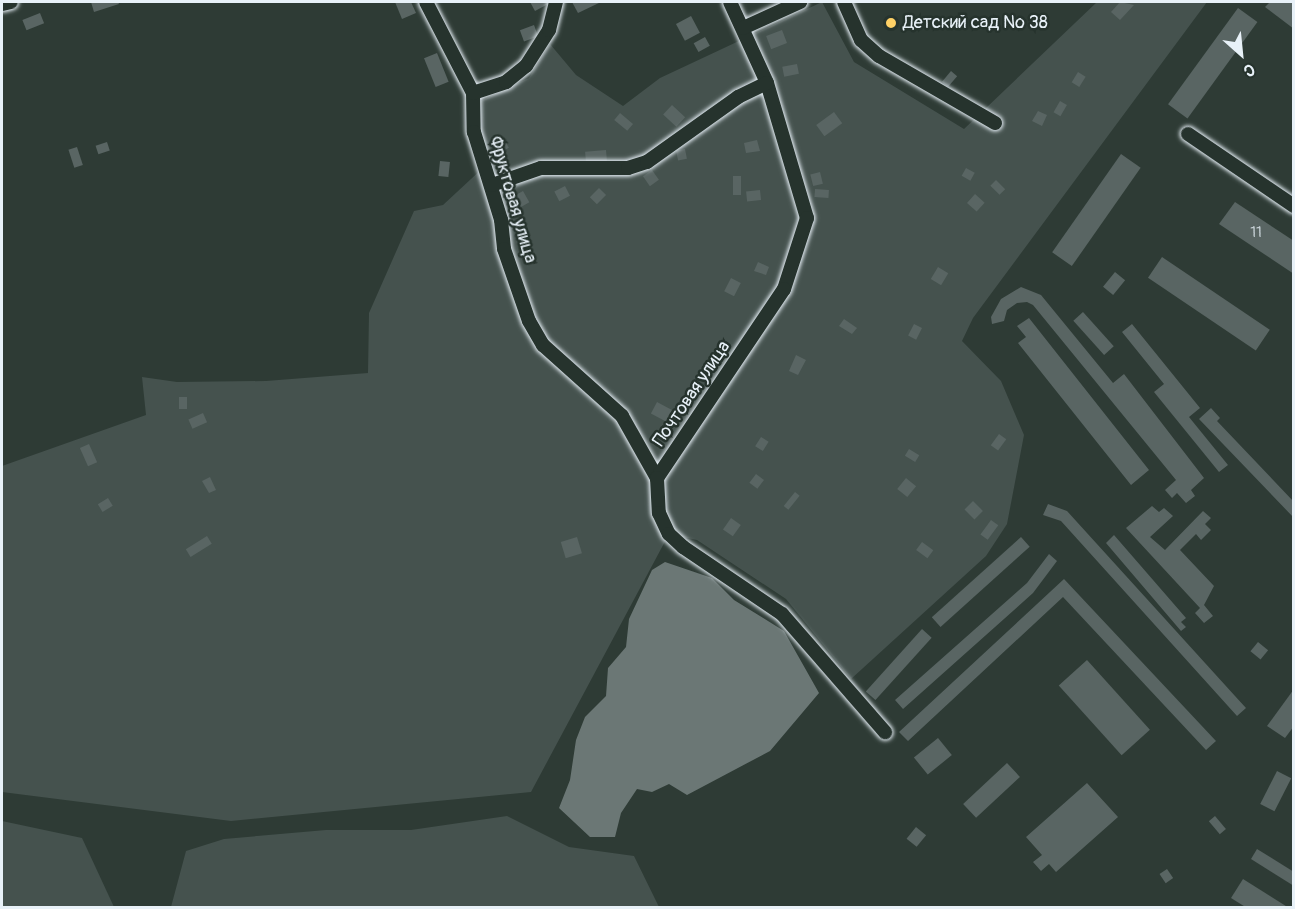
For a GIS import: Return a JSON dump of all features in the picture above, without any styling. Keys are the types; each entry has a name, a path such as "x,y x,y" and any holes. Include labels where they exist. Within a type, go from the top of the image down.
{"street":[{"path":"2,4 11,2"},
{"name":"Фруктовая улица","path":"426,2 473,93 474,132 492,185 504,249 530,321 543,345 622,416 657,478"},
{"path":"473,93 506,82 526,66 549,30 556,2"},
{"name":"Почтовая улица","path":"657,478 784,289 807,218 766,83 730,2"},
{"path":"743,28 800,2"},
{"path":"844,2 861,40 879,56 995,123"},
{"path":"492,185 541,168 628,168 647,162 738,97 766,83"},
{"path":"1188,134 1293,206"},
{"path":"657,478 659,513 669,534 782,614 885,732"}],"shaded area":[{"path":"822,2 854,62 964,129 1097,2 1207,2 973,318 962,341 1001,381 1024,435 1007,524 986,556 851,679 786,599 697,540 669,534 531,792 231,821 2,792 2,466 146,415 142,377 177,382 266,381 368,373 369,313 414,211 443,205 485,166 477,103 529,78 550,44 576,75 623,106 660,78"},
{"path":"665,562 712,578 734,600 784,631 819,693 770,751 687,795 669,784 652,792 637,789 621,813 615,837 590,837 559,808 570,780 576,740 585,717 606,696 608,668 626,647 629,619 652,570"},
{"path":"507,816 569,847 634,856 659,907 171,907 186,851 224,839 326,830 411,830"},
{"path":"2,821 82,838 114,907 2,907"}],"building":[{"path":"91,2 118,2 119,4 94,12"},
{"path":"395,2 411,2 416,13 402,19"},
{"path":"530,2 547,2 548,4 535,11"},
{"path":"572,2 601,2 578,13"},
{"path":"1120,2 1134,5 1120,20 1111,12"},
{"path":"1270,2 1294,2 1294,29 1265,7"},
{"path":"1238,8 1257,22 1187,118 1168,104"},
{"path":"40,13 44,23 27,30 22,20"},
{"path":"691,16 700,33 685,41 676,24"},
{"path":"534,25 538,36 524,41 520,30"},
{"path":"782,30 787,43 771,49 766,36"},
{"path":"705,37 710,46 698,52 694,43"},
{"path":"437,53 449,82 436,87 424,58"},
{"path":"797,64 799,74 784,77 782,67"},
{"path":"951,71 957,76 948,87 942,82"},
{"path":"1078,72 1086,77 1079,87 1072,82"},
{"path":"1060,101 1067,105 1060,116 1054,112"},
{"path":"672,105 685,117 676,127 663,115"},
{"path":"1038,111 1047,115 1042,126 1032,121"},
{"path":"834,112 842,123 824,136 816,125"},
{"path":"620,113 633,124 627,131 614,120"},
{"path":"504,139 509,148 498,154 494,145"},
{"path":"757,140 760,151 746,153 744,143"},
{"path":"107,142 110,151 98,154 96,146"},
{"path":"77,147 83,165 74,168 68,150"},
{"path":"685,149 687,159 678,161 676,151"},
{"path":"606,150 607,161 586,163 585,152"},
{"path":"1121,154 1141,168 1072,266 1052,252"},
{"path":"440,161 450,162 448,177 438,176"},
{"path":"966,168 975,173 970,181 962,176"},
{"path":"652,170 659,180 650,186 643,176"},
{"path":"820,172 823,184 813,186 810,174"},
{"path":"733,176 741,176 741,195 733,195"},
{"path":"996,180 1005,189 1000,195 990,186"},
{"path":"565,186 570,196 559,201 554,191"},
{"path":"599,188 606,195 597,204 590,197"},
{"path":"815,189 829,190 828,198 814,197"},
{"path":"760,190 761,200 747,201 746,191"},
{"path":"523,191 529,202 519,208 513,197"},
{"path":"975,194 985,203 977,212 967,203"},
{"path":"1235,202 1294,241 1294,274 1219,224"},
{"path":"1162,257 1270,330 1256,350 1148,278"},
{"path":"758,262 769,267 766,275 754,271"},
{"path":"938,267 948,273 941,285 931,279"},
{"path":"1115,272 1125,280 1113,295 1103,287"},
{"path":"731,278 741,283 734,296 724,291"},
{"path":"1021,287 1041,295 1113,383 1124,374 1204,478 1191,490 1195,496 1186,503 1177,493 1172,498 1165,490 1176,480 1033,305 1027,302 1017,303 1007,310 1004,321 992,324 991,317 1001,299"},
{"path":"1083,312 1114,346 1104,355 1073,321"},
{"path":"1029,318 1149,470 1131,485 1018,343 1026,337 1017,326"},
{"path":"844,319 857,328 852,334 839,326"},
{"path":"914,324 922,328 916,340 908,336"},
{"path":"1132,324 1200,408 1189,417 1228,465 1219,472 1154,392 1164,384 1122,332"},
{"path":"796,355 806,360 798,375 789,371"},
{"path":"179,397 187,397 187,409 179,409"},
{"path":"657,402 672,410 666,421 651,413"},
{"path":"1211,408 1220,418 1217,421 1294,502 1294,518 1199,419"},
{"path":"203,413 207,422 192,429 188,420"},
{"path":"999,434 1006,439 998,451 991,445"},
{"path":"761,437 769,442 763,451 755,446"},
{"path":"89,444 97,462 88,466 80,448"},
{"path":"909,449 919,455 915,462 905,456"},
{"path":"756,474 764,480 757,489 749,483"},
{"path":"210,477 216,490 209,493 202,481"},
{"path":"906,478 916,486 907,497 897,489"},
{"path":"795,492 800,496 788,510 784,506"},
{"path":"108,498 113,506 103,512 98,504"},
{"path":"973,501 983,511 974,519 965,509"},
{"path":"1048,504 1067,511 1246,708 1237,716 1061,521 1043,515"},
{"path":"1152,506 1159,512 1164,508 1173,516 1150,537 1165,550 1203,511 1211,518 1205,524 1211,530 1201,540 1196,534 1180,550 1214,586 1204,605 1213,616 1204,623 1195,613 1200,608 1126,528"},
{"path":"731,518 741,525 733,536 723,529"},
{"path":"991,520 998,525 988,540 980,535"},
{"path":"1114,535 1186,618 1181,622 1186,627 1181,631 1106,543"},
{"path":"207,536 212,544 191,557 186,549"},
{"path":"577,537 582,553 566,558 561,542"},
{"path":"1021,537 1030,547 941,627 932,617"},
{"path":"922,542 933,550 927,558 916,550"},
{"path":"1049,554 1057,561 1033,593 903,709 895,700 1027,583"},
{"path":"1064,579 1216,741 1206,750 1063,597 908,741 899,732"},
{"path":"922,629 932,638 875,700 866,691"},
{"path":"1258,642 1268,650 1261,660 1250,651"},
{"path":"1087,660 1150,730 1122,755 1059,685"},
{"path":"1294,689 1294,726 1285,738 1267,726"},
{"path":"938,738 952,755 928,775 914,758"},
{"path":"1007,763 1020,777 976,818 963,804"},
{"path":"1277,771 1291,778 1274,811 1260,804"},
{"path":"1087,783 1118,817 1056,872 1049,864 1041,871 1033,862 1042,855 1026,837"},
{"path":"1215,816 1226,829 1220,834 1209,821"},
{"path":"916,827 926,835 917,847 907,839"},
{"path":"1257,849 1294,872 1294,886 1251,859"},
{"path":"1167,869 1173,878 1166,883 1160,874"},
{"path":"1243,879 1289,908 1247,908 1231,898"}],"place":[{"name":"Детский сад № 38","path":"891,23"}]}
